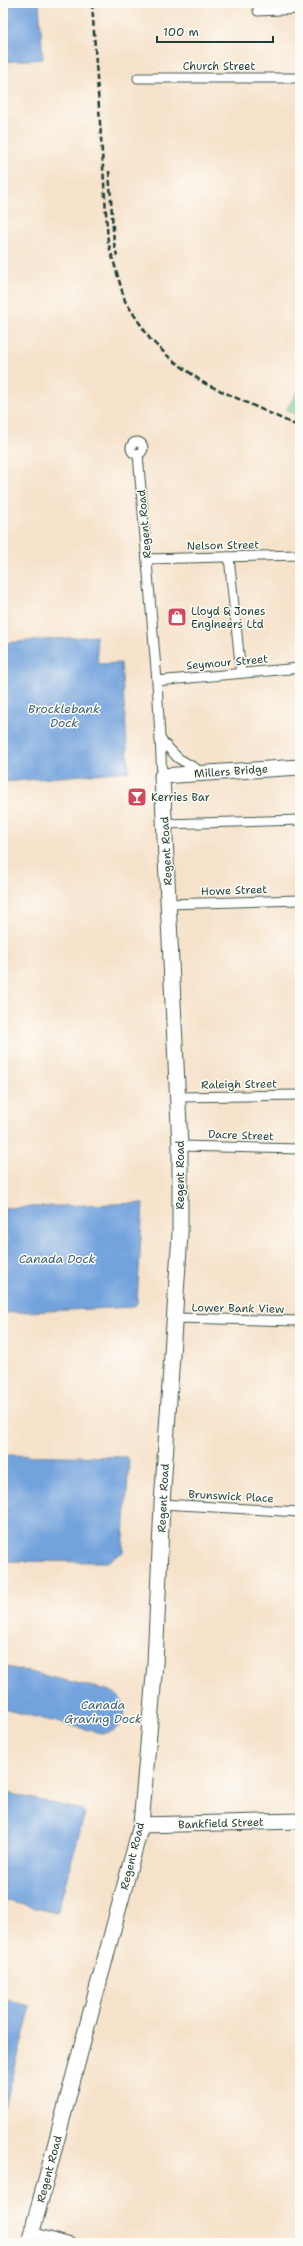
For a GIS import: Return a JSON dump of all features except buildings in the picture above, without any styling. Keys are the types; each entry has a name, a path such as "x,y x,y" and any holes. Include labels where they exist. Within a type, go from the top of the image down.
{"main road":[{"name":"Millers Bridge","path":"162,776 300,767"},
{"name":"Regent Road","path":"30,2238 141,1825 155,1664 162,1504 176,1318 180,1234 180,1146 162,776"},
{"name":"Bankfield Street","path":"141,1825 300,1821"}],"street":[{"path":"258,7 300,9"},
{"name":"Church Street","path":"138,78 300,78"},
{"name":"Regent Road","path":"138,454 157,681 162,776"},
{"name":"Nelson Street","path":"147,559 300,555"},
{"path":"229,557 241,673"},
{"name":"Seymour Street","path":"157,681 300,668"},
{"path":"160,739 178,758 205,773"},
{"path":"164,824 300,820"},
{"name":"Howe Street","path":"168,904 300,900"},
{"name":"Raleigh Street","path":"178,1096 300,1095"},
{"name":"Dacre Street","path":"180,1146 300,1149"},
{"name":"Lower Bank View","path":"176,1318 300,1321"},
{"name":"Brunswick Place","path":"162,1504 300,1512"},
{"path":"30,2238 71,2243"}],"green space":[{"path":"300,388 300,416 286,410"}],"water":[{"path":"3,3 39,3 43,59 3,62"},
{"name":"Brocklebank Dock","path":"96,636 98,664 121,663 129,771 3,782 3,643"},
{"name":"Canada Dock","path":"143,1203 137,1303 134,1307 3,1313 3,1208"},
{"path":"3,1455 127,1457 129,1461 123,1552 107,1562 3,1561"},
{"name":"Canada Graving Dock","path":"3,1666 111,1691 118,1696 123,1703 125,1710 124,1717 116,1729 110,1732 101,1733 3,1709"},
{"path":"3,1792 82,1810 85,1813 57,1913 3,1900"},
{"path":"3,1999 30,2006 5,2107 3,2107"}],"railway":[{"path":"92,3 108,242 125,301 150,339 171,359 204,383 300,427"},
{"path":"109,171 114,243 117,256"}],"place":[{"name":"Lloyd & Jones Engineers Ltd","path":"177,617"},
{"name":"Kerries Bar","path":"137,797"}]}
